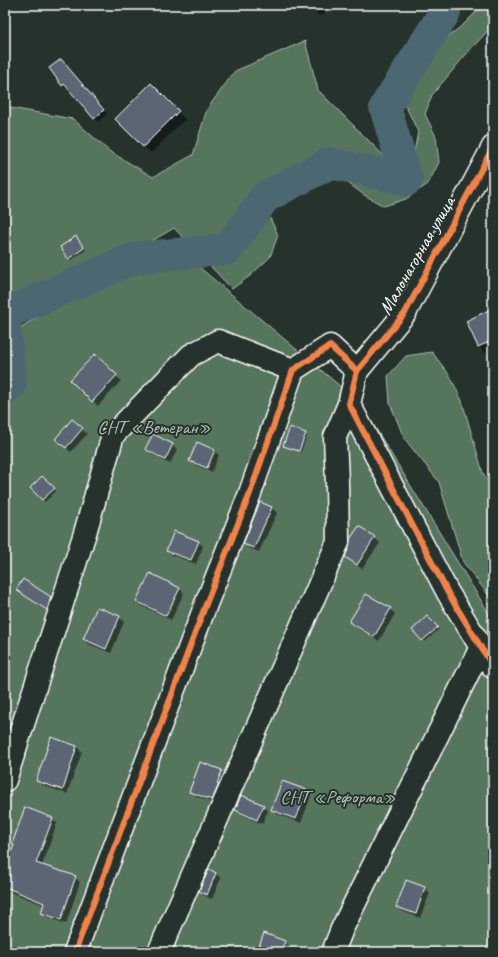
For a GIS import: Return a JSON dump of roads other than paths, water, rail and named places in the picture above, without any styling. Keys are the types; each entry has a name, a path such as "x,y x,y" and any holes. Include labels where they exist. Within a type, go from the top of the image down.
{"street":[{"name":"Малонагорная улица","path":"357,371 405,313 493,148"},
{"path":"5,780 85,533 113,435 191,355 218,342 293,370"},
{"path":"75,952 206,604 249,496 293,370 330,346 357,371 349,404 334,436 337,483 338,542 159,952"},
{"path":"349,404 448,593 493,667"},
{"path":"333,952 342,929 481,647"}],"waterway":[{"path":"5,314 135,258 228,249 265,197 330,163 407,180 385,107 445,12 445,5"},
{"path":"5,327 11,384 5,389"}],"park label":[{"name":"СНТ «Ветеран»","path":"154,426"},
{"name":"СНТ «Реформа»","path":"338,796"}]}
